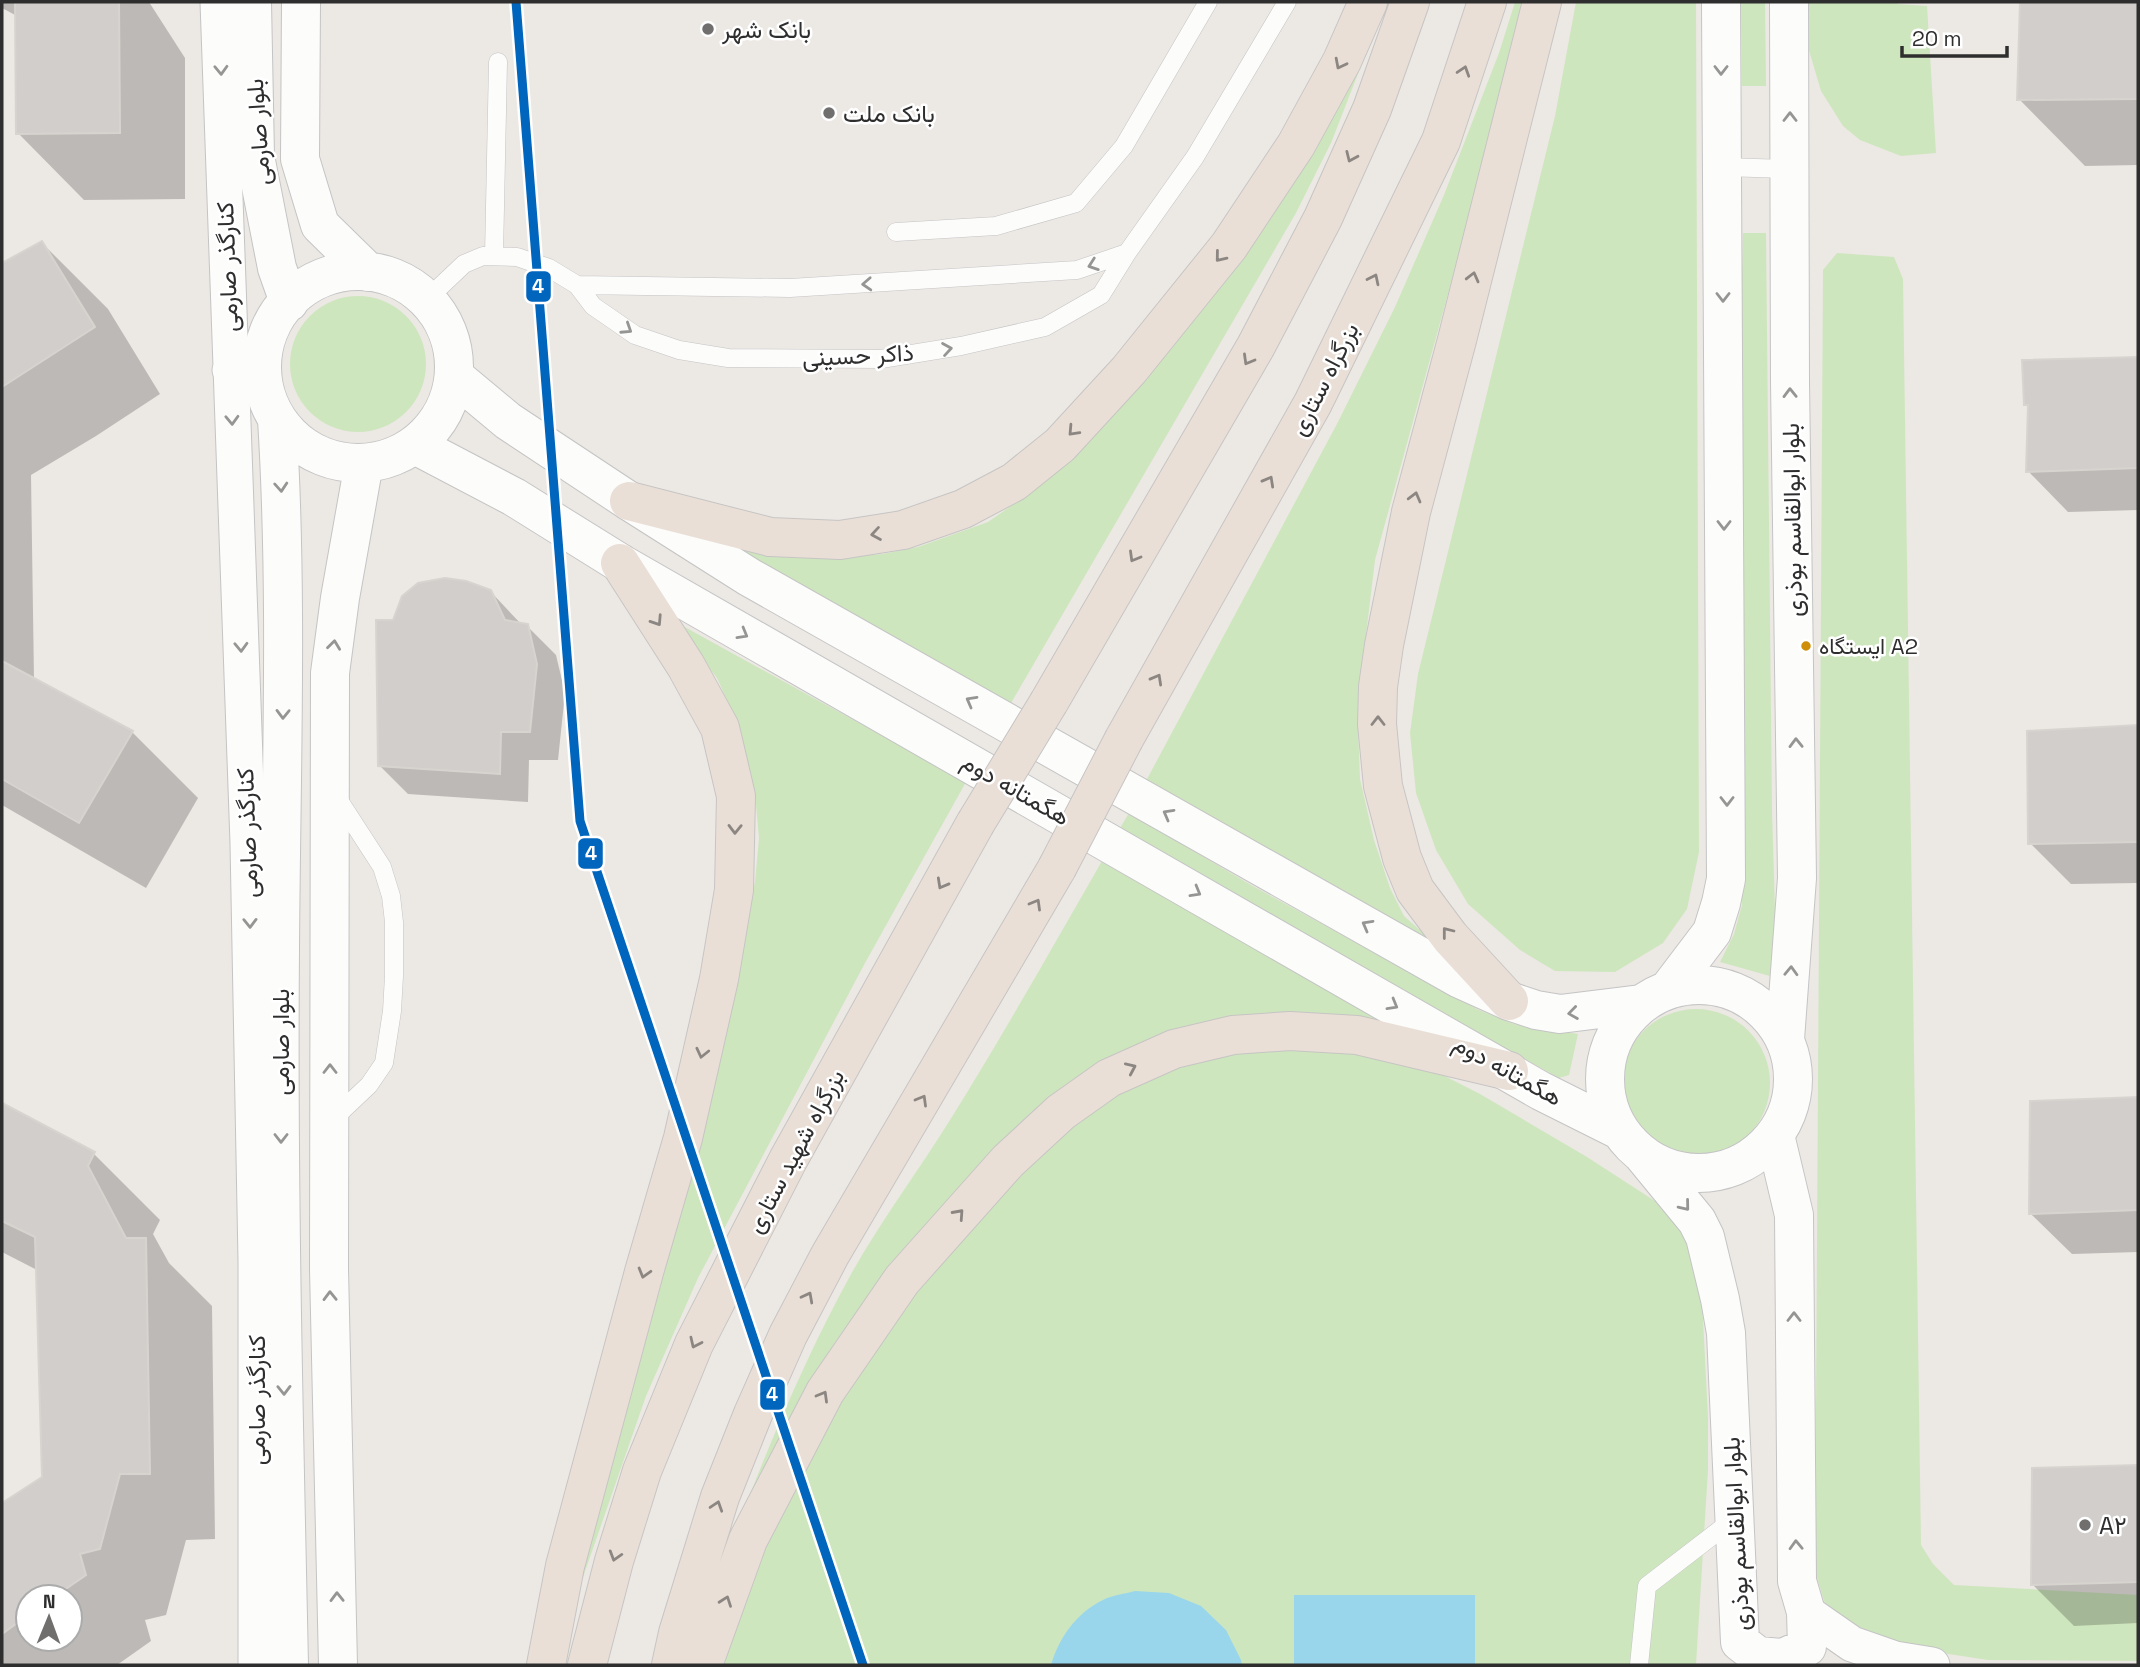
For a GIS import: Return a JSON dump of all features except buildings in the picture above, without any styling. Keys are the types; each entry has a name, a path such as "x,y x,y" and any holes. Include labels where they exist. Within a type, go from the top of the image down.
{"highway":[{"path":"629,501 770,537 840,540 915,526 963,509 1014,482 1060,445 1129,370 1229,246 1296,145 1342,61 1368,2"},
{"name":"بزرگراه شهید ستاری","path":"587,1665 614,1561 642,1471 694,1344 788,1160 975,824 1256,346 1323,218 1372,109 1410,2"},
{"name":"بزرگراه ستاری","path":"671,1665 678,1633 720,1497 788,1335 830,1255 1057,868 1124,739 1314,403 1441,141 1487,2"},
{"path":"1509,1001 1450,937 1415,890 1402,858 1383,786 1377,724 1378,687 1411,512 1542,2"},
{"path":"546,1665 565,1566 683,1138 719,979 734,890 736,796 720,728 687,666 620,563"},
{"path":"703,1665 748,1540 825,1392 902,1280 1008,1161 1061,1112 1110,1078 1174,1049 1233,1035 1290,1031 1357,1035 1509,1072"}],"main road":[{"name":"بلوار صارمی","path":"252,2 255,156 277,268 289,302"},
{"name":"بلوار صارمی","path":"301,2 300,159 320,225 369,272"},
{"path":"454,376 508,421 749,576 1460,979 1509,1001 1560,1014 1654,997 1696,984 1724,988 1750,999 1771,1018 1785,1039 1792,1063 1793,1088 1787,1113 1775,1135 1754,1156 1727,1168 1698,1173 1668,1168 1630,1142 1608,1104 1604,1077 1609,1049 1621,1024 1654,997 1712,932 1726,879 1721,2"},
{"name":"بلوار ابوالقاسم بوذری","path":"1785,1039 1797,878 1790,382 1789,2"},
{"path":"344,272 369,272 392,277 414,289 433,306 446,327 453,351 454,376 448,402 434,426 415,445 391,457 364,463 343,462 305,448 277,419 263,383 247,370 262,357 268,332 289,302 300,291 321,279 344,272"},
{"name":"بلوار صارمی","path":"277,419 283,509 284,622 280,953 269,1343 289,1665"},
{"name":"هگمتانه دوم","path":"415,445 514,496 620,563 1630,1142"},
{"name":"بلوار صارمی","path":"338,1665 331,1345 330,673 340,598 364,463"},
{"name":"بلوار ابوالقاسم بوذری","path":"1630,1142 1697,1221 1713,1269 1727,1333 1740,1642 1766,1661 1807,1647 1806,1612 1797,1581 1794,1215 1775,1135"},
{"path":"269,1343 331,1345"}],"street":[{"name":"کنارگذر صارمی","path":"219,2 247,370 248,843 269,1343 256,1665"},
{"path":"1806,1612 1852,1644 1895,1659 1932,1665"}],"lane":[{"path":"896,232 996,226 1076,203 1124,146 1208,2"},
{"name":"ذاکر حسینی","path":"426,300 464,264 494,255 517,257 549,268 577,285 593,306 635,335 679,350 728,358 881,359 961,346 1045,327 1101,296 1127,253 1195,157 1287,2"},
{"path":"494,255 498,62"},
{"path":"1722,167 1790,169"},
{"name":"ذاکر حسینی","path":"577,285 790,288 1077,270 1127,253"},
{"path":"330,788 382,867 391,896 394,922 394,976 384,1063 369,1085 330,1123"},
{"path":"1639,1665 1647,1586 1734,1519"}],"green space":[{"path":"1386,2 1331,143 1296,213 1011,703 725,545 837,558 883,554 918,547 988,522 1044,483 1094,436"},
{"path":"1515,2 1528,2 1375,560 1362,668 1358,726 1360,779 1374,840 1390,888 1404,916 1431,940 1146,781 1338,422 1395,307 1444,195 1499,53"},
{"path":"1576,2 1696,2 1699,852 1687,909 1663,943 1615,972 1555,971 1520,950 1468,904 1436,850 1416,793 1410,733 1418,674 1555,116"},
{"path":"1741,2 1765,2 1766,86 1742,86"},
{"path":"1802,2 1898,2 1927,6 1936,153 1901,156 1860,140 1843,126 1821,91 1803,30"},
{"path":"1743,233 1766,233 1772,810 1777,978 1720,962 1734,934 1742,905 1738,462"},
{"path":"1837,253 1894,257 1903,279 1921,1545 1933,1564 1954,1585 2138,1595 2138,1661 1988,1660 1883,1644 1836,1616 1824,1601 1815,1571 1823,270"},
{"path":"358,296 384,301 406,316 421,338 426,364 421,390 406,412 384,427 358,432 332,427 310,412 295,390 290,364 295,338 310,316 332,301"},
{"path":"672,620 966,782 865,963 698,1278 646,1396 556,1655 719,1048 755,882 759,838 755,794 737,722 717,678"},
{"path":"1129,813 1251,885 1479,1010 1514,1024 1578,1034 1569,1075 1559,1078 1120,828"},
{"path":"1102,861 1430,1046 1145,1044 862,1306 809,1383 735,1532 788,1402 850,1276 970,1088"},
{"path":"1696,1009 1724,1015 1748,1031 1764,1055 1770,1083 1764,1111 1748,1135 1724,1151 1696,1157 1668,1151 1644,1135 1628,1111 1622,1083 1628,1055 1644,1031 1668,1015"},
{"path":"1318,1041 1425,1066 1480,1094 1587,1157 1658,1203 1686,1230 1702,1299 1708,1418 1708,1470 1696,1665 715,1665 757,1553 840,1403 891,1321 1006,1188 1105,1097 1195,1055"}],"water":[{"path":"1135,1591 1169,1593 1201,1606 1226,1630 1242,1665 1051,1665 1064,1636 1077,1619 1093,1605 1107,1598"},
{"path":"1294,1595 1475,1595 1475,1665 1294,1665"}],"transit line":[{"name":"4","path":"516,2 580,821 863,1665"}],"place":[{"name":"بانک شهر","path":"708,29"},
{"name":"بانک ملت","path":"829,113"},
{"name":"ایستگاه A2","path":"1806,646"},
{"name":"A۲","path":"2085,1525"}]}
